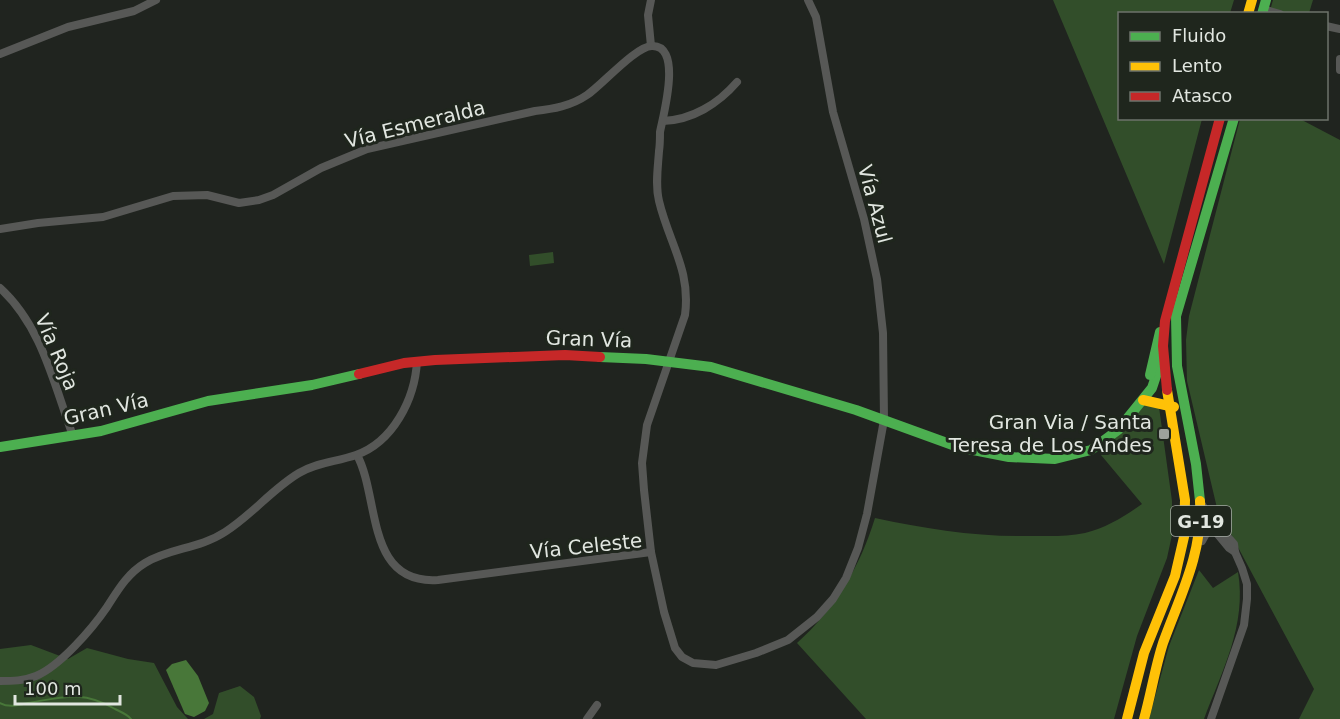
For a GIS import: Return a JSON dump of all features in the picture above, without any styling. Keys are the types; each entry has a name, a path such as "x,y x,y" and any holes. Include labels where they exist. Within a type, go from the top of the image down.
{"main road":[{"name":"G-19","path":"1127,719 1150,635 1175,576 1182,550 1185,500 1168,406 1163,354 1165,321 1219,120"},
{"name":"G-19","path":"1144,719 1163,644 1188,585 1197,553 1201,525 1201,498 1174,349 1176,316 1233,120"},
{"name":"Gran Vía","path":"0,447 73,436 134,423 230,396 312,385 417,361 565,355 670,361 724,369 975,451 1009,457 1055,459 1082,453 1104,442 1118,430 1152,388 1176,316"},
{"name":"Gran Vía","path":"1145,397 1155,351 1165,321"},
{"path":"1145,397 1179,409 1186,417"},
{"path":"1175,444 1186,472 1190,515 1201,525"}],"street":[{"path":"0,54 68,27 134,11 156,0"},
{"path":"651,0 648,15 651,46 658,47 665,54 670,69 663,121 658,197 682,267 687,293 685,315 650,414 643,449 642,476 651,552"},
{"name":"Vía Azul","path":"808,0 816,17 832,112 864,219 877,279 883,333 884,420"},
{"name":"Vía Esmeralda","path":"0,229 103,217 173,196 207,195 239,203 259,200 273,195 321,168 367,149 562,107 586,96 638,51 651,46"},
{"path":"1340,59 1340,70"},
{"path":"663,121 682,119 700,111 722,99 737,82"},
{"name":"Vía Roja","path":"0,288 23,313 38,338 73,436"},
{"path":"0,681 22,680 45,672 86,634 126,579 146,562 202,544 225,533 283,484 309,467 357,455 376,444 402,413 413,389 417,361"},
{"name":"Vía Celeste","path":"357,455 362,465 374,520 385,552 398,568 416,579 438,580 651,552 664,612 675,648 682,657 693,663 716,665 756,653 788,639 826,608 840,588 852,567 867,514 884,420"},
{"path":"1201,498 1206,513 1234,543 1247,584 1247,611 1211,719"},
{"path":"1201,525 1215,529 1229,548 1235,552"},
{"path":"1197,553 1207,532 1212,530 1220,534"},
{"path":"587,719 597,705"}],"shaded area":[{"path":"1053,0 1234,0 1230,12 1118,12 1118,120 1202,120 1164,264"},
{"path":"1273,0 1313,0 1309,12 1270,12"},
{"path":"1240,120 1302,120 1340,140 1340,719 1299,719 1314,689 1217,508 1187,381 1186,340 1189,316"},
{"path":"553,252 554,263 530,266 529,255"},
{"path":"1141,402 1159,407 1172,501 1172,535 1167,558 1137,636 1114,719 866,719 797,643 823,616 845,586 862,553 875,518 971,534 1064,536 1100,528 1142,504 1101,455"},
{"path":"1199,570 1213,588 1238,572 1239,611 1225,665 1204,719 1149,719 1169,646"},
{"path":"31,645 68,659 87,648 154,663 177,707 188,719 0,719 0,649"},
{"path":"186,660 198,676 209,703 205,711 194,717 185,714 166,670 172,664"},
{"path":"240,686 254,697 260,719 204,719 213,714 219,693"}],"waterway":[{"path":"0,703 14,706 62,697 83,697 104,703 131,719"}],"traffic: fast":[{"path":"1263,12 1266,0"},
{"path":"1200,501 1196,464 1177,366 1176,316 1233,120"},
{"path":"1150,375 1160,332"},
{"path":"600,357 646,359 711,367 856,410 958,447 1009,457 1055,459 1091,450 1118,430 1152,388 1162,358"},
{"path":"0,447 101,431 208,401 312,385 359,374"}],"traffic: slow":[{"path":"1249,12 1252,0"},
{"path":"1127,719 1144,653 1175,576 1184,537 1185,500 1167,390"},
{"path":"1143,400 1174,407"},
{"path":"1144,719 1163,643 1194,556 1198,539 1200,501"}],"traffic: jam":[{"path":"1167,390 1163,346 1165,321 1219,120"},
{"path":"359,374 404,363 435,360 565,355 600,357"}],"place":[{"name":"Gran Via / Santa Teresa de Los Andes","path":"1164,434"}]}
